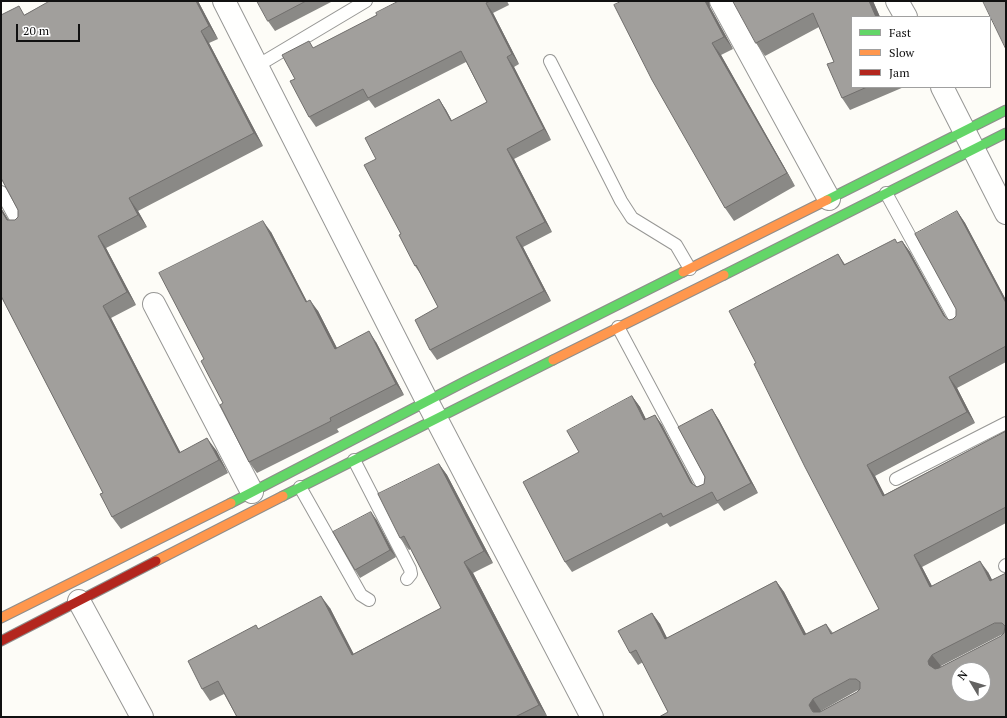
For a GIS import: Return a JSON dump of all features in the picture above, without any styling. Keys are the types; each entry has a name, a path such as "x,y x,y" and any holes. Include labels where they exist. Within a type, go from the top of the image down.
{"street":[{"path":"224,1 431,410 592,717"},
{"path":"721,1 829,199"},
{"path":"897,1 905,16"},
{"path":"943,88 1006,214"},
{"path":"1,618 252,492 618,327 886,192 969,140 1006,110"},
{"path":"1,641 354,460 431,410 690,269 829,199 969,140 1006,133"},
{"path":"154,304 252,492"},
{"path":"79,601 142,717"}],"lane":[{"path":"257,66 366,1"},
{"path":"550,61 621,201 632,218 676,245 690,269"},
{"path":"1,192 20,226"},
{"path":"886,192 958,324"},
{"path":"618,327 705,490"},
{"path":"896,479 1006,424"},
{"path":"354,460 410,569 411,574 407,579"},
{"path":"300,487 361,595 369,600"}],"building":[{"path":"50,1 196,1 209,26 201,31 254,133 129,198 138,215 98,236 127,292 103,306 179,453 207,438 219,460 112,517 100,494 103,493 1,296 1,210 7,220 15,220 18,217 18,210 1,178 1,15 19,6 24,15"},
{"path":"257,1 306,1 268,21"},
{"path":"399,1 490,1 486,3 512,54 507,57 544,129 507,149 545,222 516,237 544,291 430,350 415,320 438,307 416,265 415,266 399,235 401,234 364,165 376,159 365,138 439,99 451,121 487,102 461,51 368,98 363,89 309,117 290,81 295,79 282,55 309,41 313,48 377,15 376,13"},
{"path":"622,1 705,1 724,37 712,43 787,173 725,208 652,80 614,5"},
{"path":"733,1 869,1 876,16 851,16 851,88 865,88 842,98 827,64 834,62 813,13 756,43"},
{"path":"983,1 1006,1 1006,49 991,16"},
{"path":"957,211 1006,303 1006,346 949,377 967,412 867,465 883,496 1006,431 1006,507 914,555 930,587 980,561 990,581 1006,573 1006,717 659,717 668,712 636,650 630,653 618,631 652,613 665,639 776,581 804,635 826,624 831,634 879,609 805,467 754,364 756,363 729,311 838,254 844,265 895,239 897,243 902,241 944,316 949,320 953,319 956,316 956,309 915,234","holes":["995,623 1002,623 1005,626 1004,633 1001,636 939,668 935,669 929,665 928,661 932,655","850,679 856,679 860,682 860,689 857,692 820,712 813,712 809,705 813,699"]},
{"path":"263,221 306,302 310,300 335,349 369,331 396,384 330,418 331,421 249,462 220,405 223,403 201,361 204,359 159,273"},
{"path":"632,396 644,420 655,415 691,483 697,487 704,484 705,477 678,427 712,409 751,483 717,501 712,492 663,517 661,513 565,562 523,482 579,452 567,431"},
{"path":"439,464 484,551 464,562 539,705 515,717 237,717 218,681 202,689 188,661 256,625 258,629 321,596 352,655 441,608 404,536 400,538 378,494"},
{"path":"371,512 390,550 355,570 333,532"}],"traffic: fast":[{"path":"827,200 1006,110"},
{"path":"724,275 1006,133"},
{"path":"231,503 466,381 683,272"},
{"path":"283,496 553,360"}],"traffic: slow":[{"path":"683,272 827,200"},
{"path":"553,360 724,275"},
{"path":"156,561 283,496"},
{"path":"1,618 231,503"}],"traffic: jam":[{"path":"1,641 156,561"}]}
